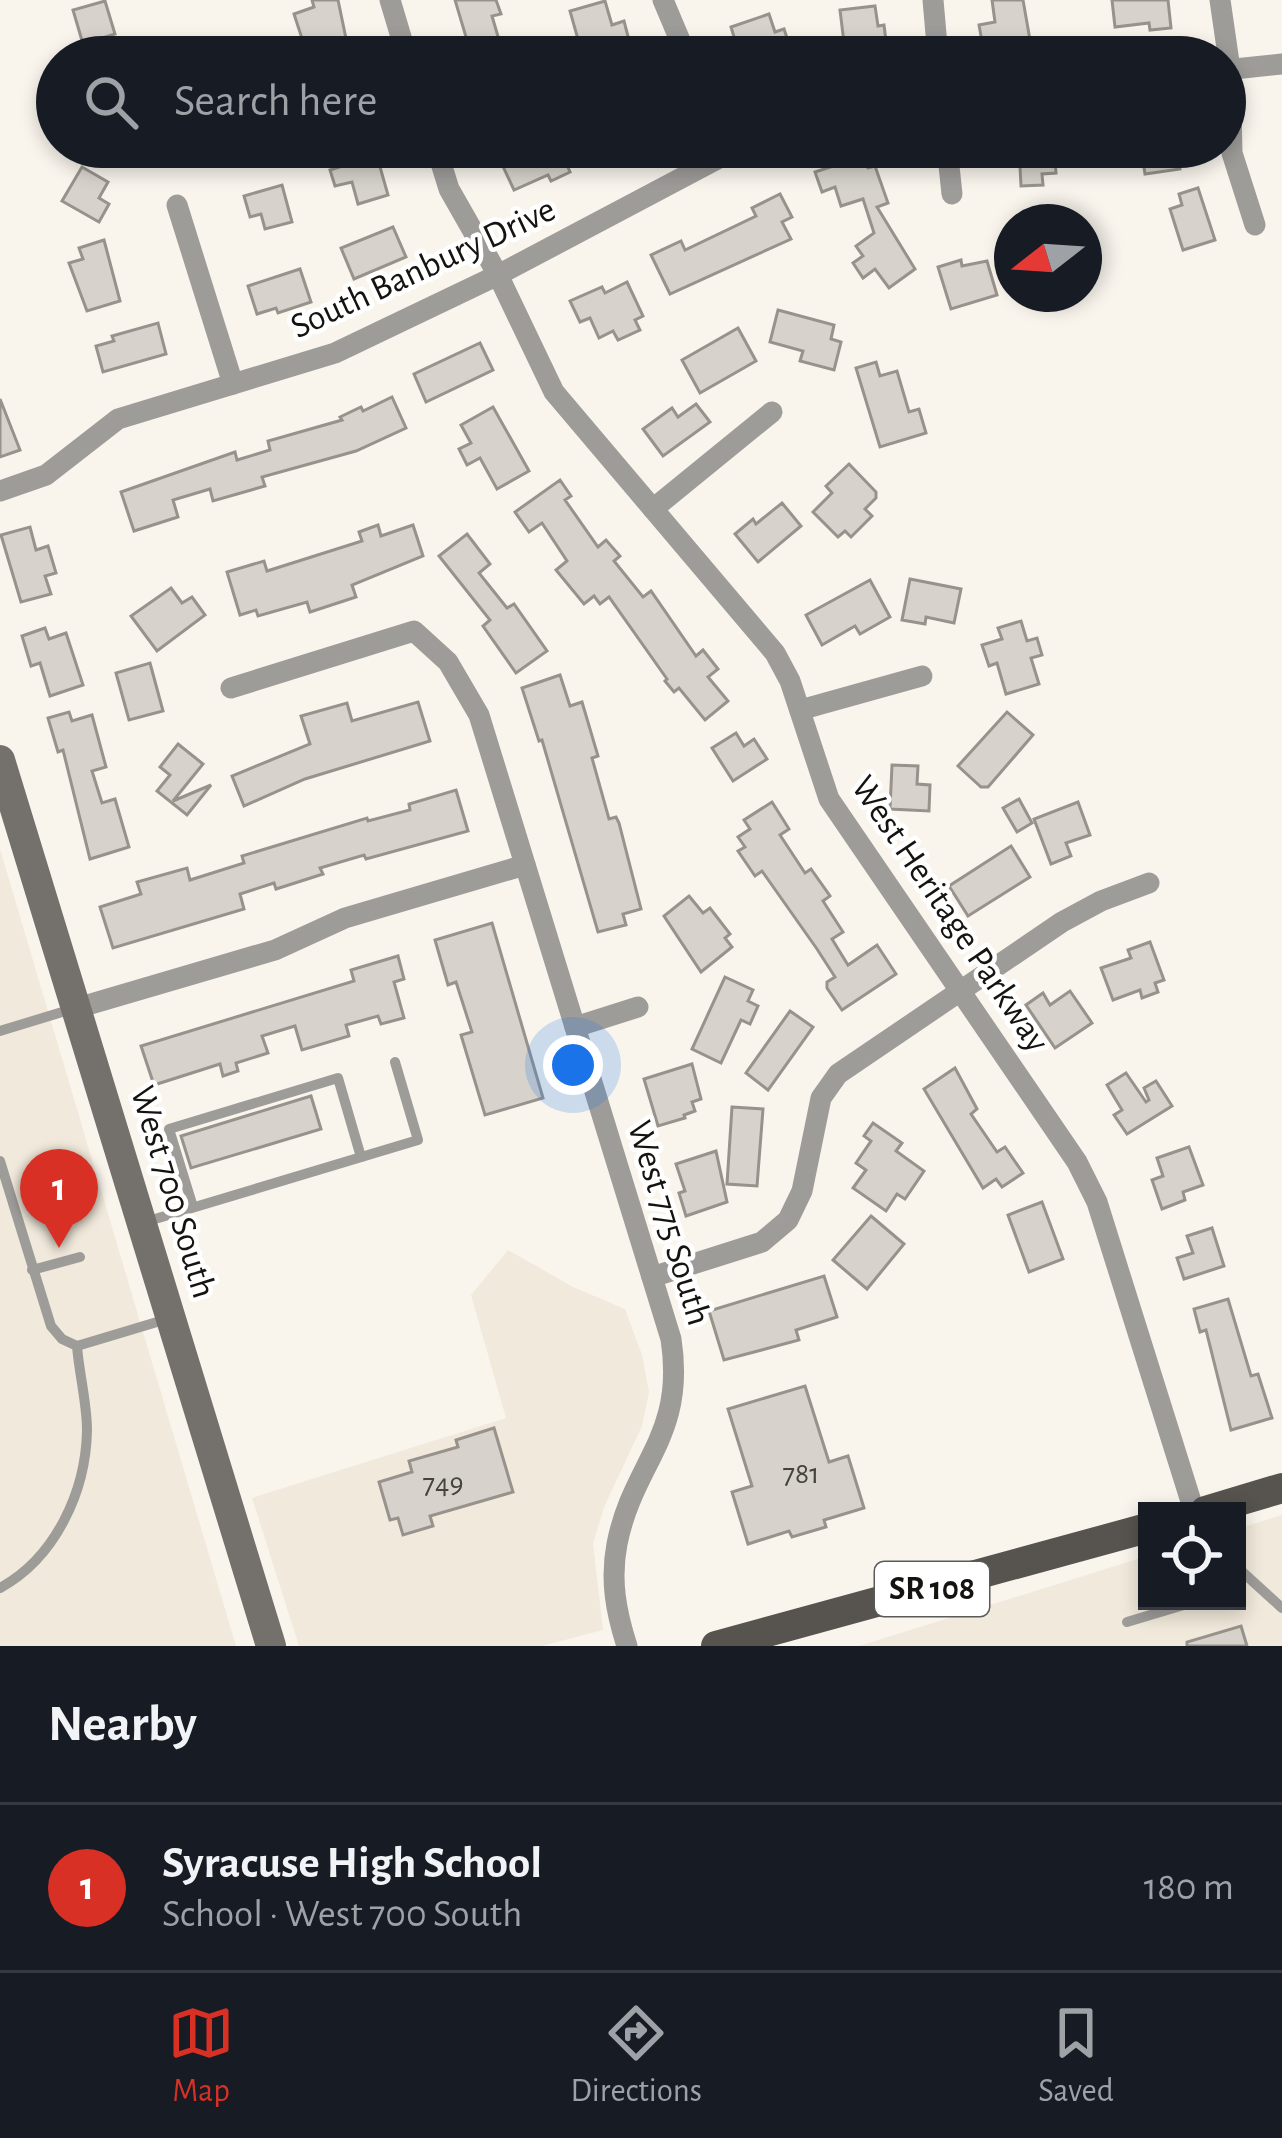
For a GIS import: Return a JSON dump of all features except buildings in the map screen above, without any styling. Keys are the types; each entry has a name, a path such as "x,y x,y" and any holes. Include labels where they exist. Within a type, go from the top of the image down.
{"main road":[{"path":"1235,1502 1282,1488"},
{"name":"SR 108","path":"716,1646 1138,1530"}],"street":[{"path":"390,0 401,36"},
{"path":"663,0 678,36"},
{"path":"933,0 936,36"},
{"path":"1220,0 1224,36"},
{"path":"1246,68 1282,64"},
{"name":"West Heritage Parkway","path":"442,168 448,189 498,275 554,392 775,653 790,681 829,800 1052,1124 1097,1202 1191,1502"},
{"name":"South Banbury Drive","path":"0,490 46,475 118,419 334,353 498,275 695,168"},
{"path":"949,168 952,194"},
{"path":"1237,168 1255,225"},
{"path":"177,205 233,384"},
{"path":"653,509 772,412"},
{"name":"West 775 South","path":"231,688 414,631 448,662 479,715 671,1339 675,1385 667,1426 630,1502 617,1542 614,1588 627,1646"},
{"path":"800,710 922,676"},
{"name":"West 700 South","path":"0,760 271,1646"},
{"path":"76,1008 275,950 344,918 525,865"},
{"path":"652,1277 762,1242 777,1232 797,1206 821,1098 849,1066 1063,922 1149,883"},
{"path":"575,1027 638,1007"}],"lane":[{"path":"0,1031 76,1008"},
{"path":"142,1223 418,1139 395,1062"},
{"path":"193,1208 170,1129 338,1078 362,1157"},
{"path":"0,1161 51,1326 62,1339 76,1346 170,1318"},
{"path":"32,1270 80,1257"},
{"path":"0,1588 42,1553 70,1512 87,1430 76,1346"},
{"path":"1246,1577 1282,1608"},
{"path":"1246,1586 1253,1584"},
{"path":"1127,1622 1167,1610"}],"shaded area":[{"path":"0,849 236,1646 0,1646"},
{"path":"508,1250 573,1287 625,1309 642,1355 649,1392 642,1426 605,1505 593,1543 603,1630 542,1646 299,1646 252,1498 506,1418 471,1295"},
{"path":"1282,1515 1282,1646 859,1646 1138,1559 1138,1610 1246,1610 1246,1526"}],"place":[{"name":"Syracuse High School","path":"59,1248"}]}
